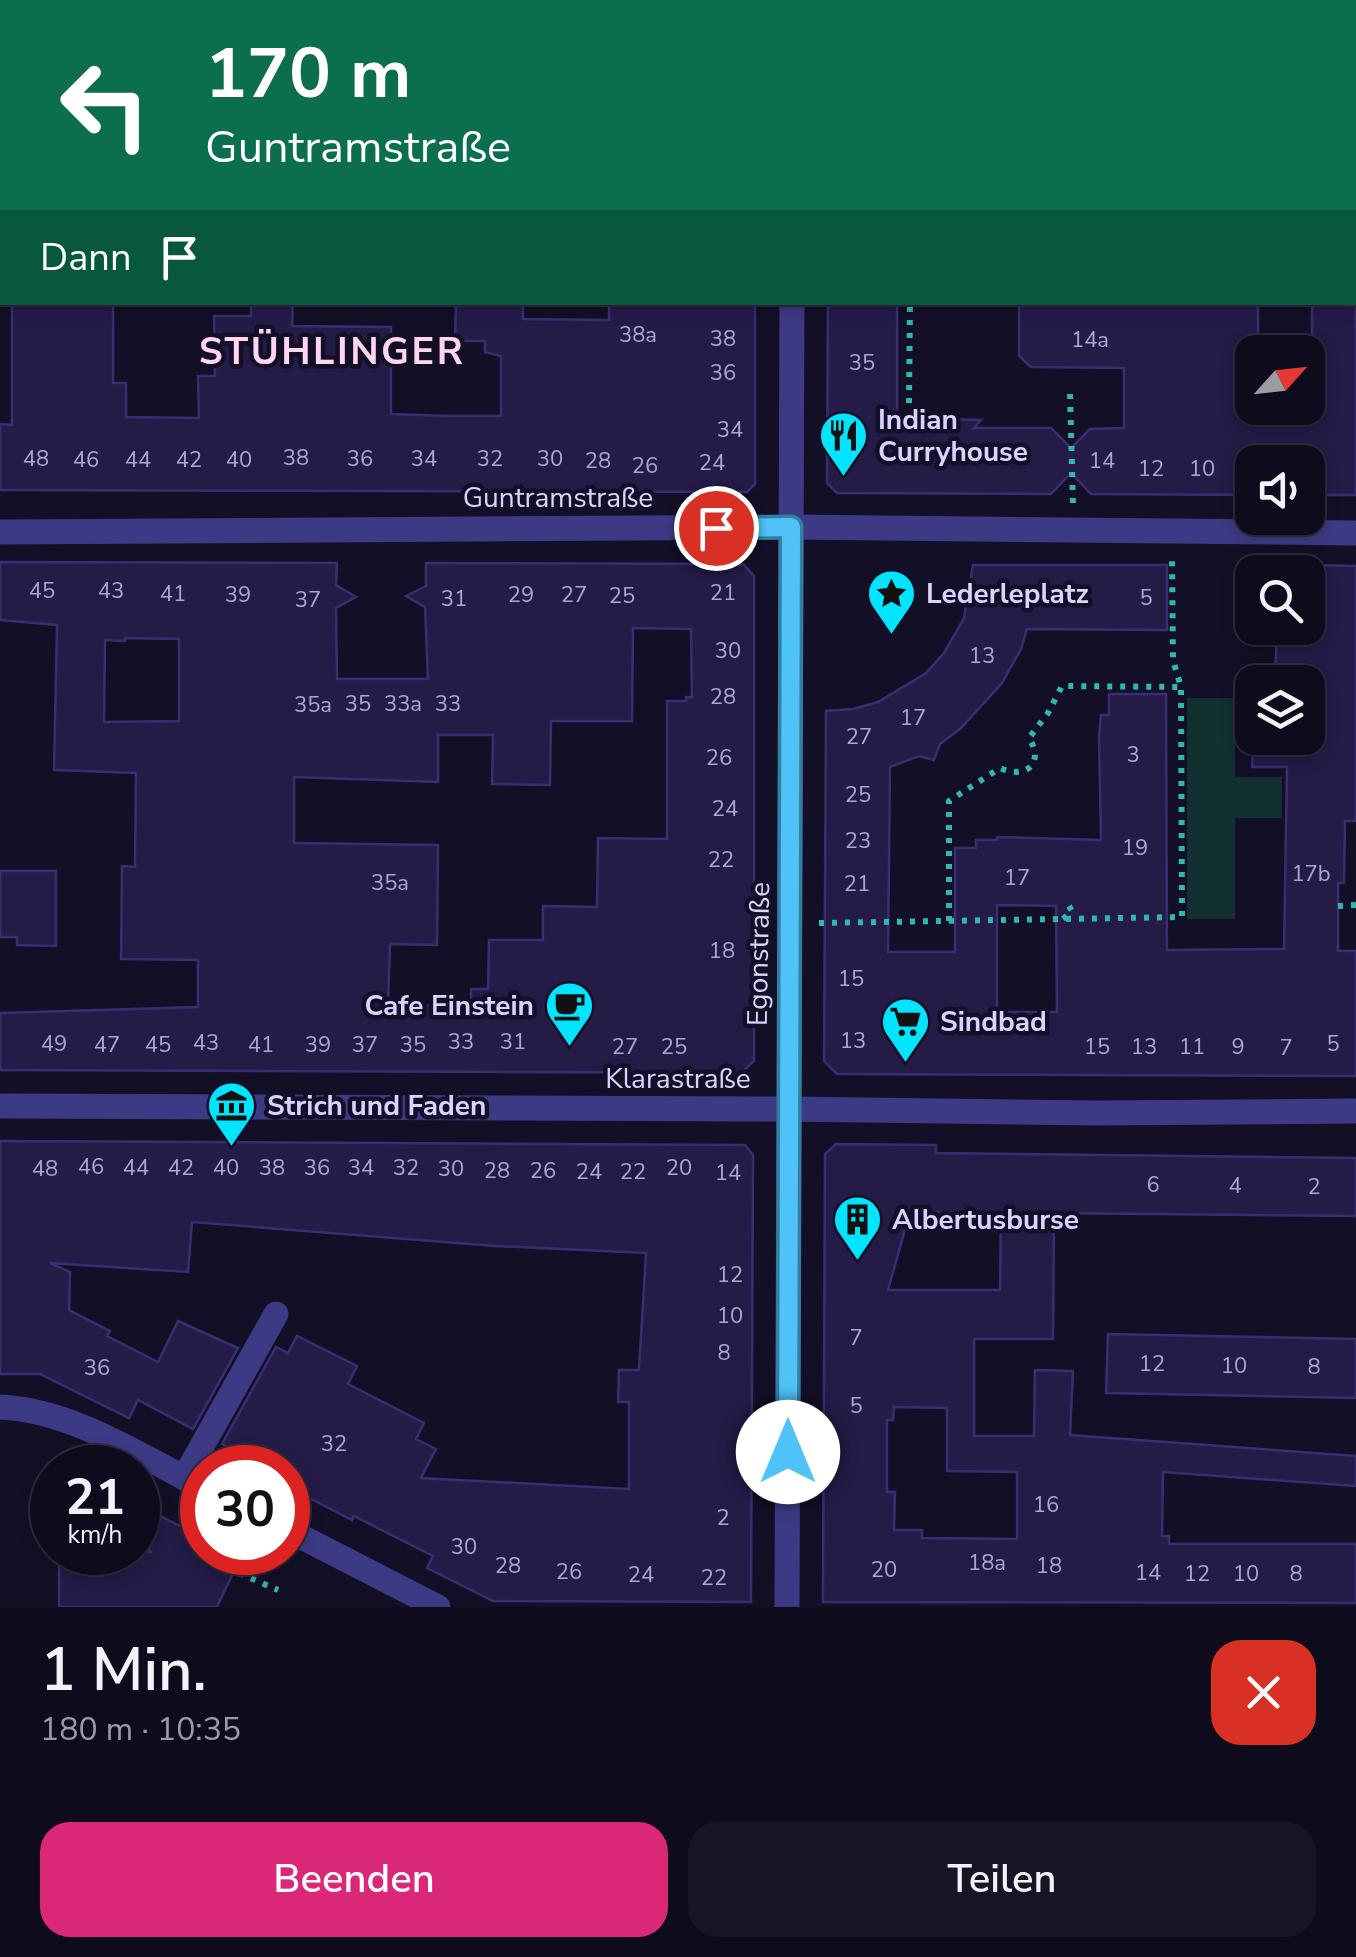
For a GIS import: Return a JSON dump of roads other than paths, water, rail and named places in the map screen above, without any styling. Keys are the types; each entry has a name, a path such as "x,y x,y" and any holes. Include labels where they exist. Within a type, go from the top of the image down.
{"street":[{"name":"Egonstraße","path":"787,1607 792,305"},
{"name":"Guntramstraße","path":"0,532 791,527 1356,532"},
{"name":"Klarastraße","path":"0,1106 1096,1114 1356,1111"},
{"path":"212,1445 276,1314"},
{"path":"0,1408 36,1412 94,1432 180,1476"},
{"path":"310,1541 438,1607"}],"place":[{"name":"Indian Curryhouse","path":"843,478"},
{"name":"Lederleplatz","path":"891,636"},
{"name":"Cafe Einstein","path":"569,1048"},
{"name":"Sindbad","path":"905,1064"},
{"name":"Strich und Faden","path":"232,1148"},
{"name":"Albertusburse","path":"857,1262"}],"district":[{"name":"STÜHLINGER","path":"332,351"}]}
